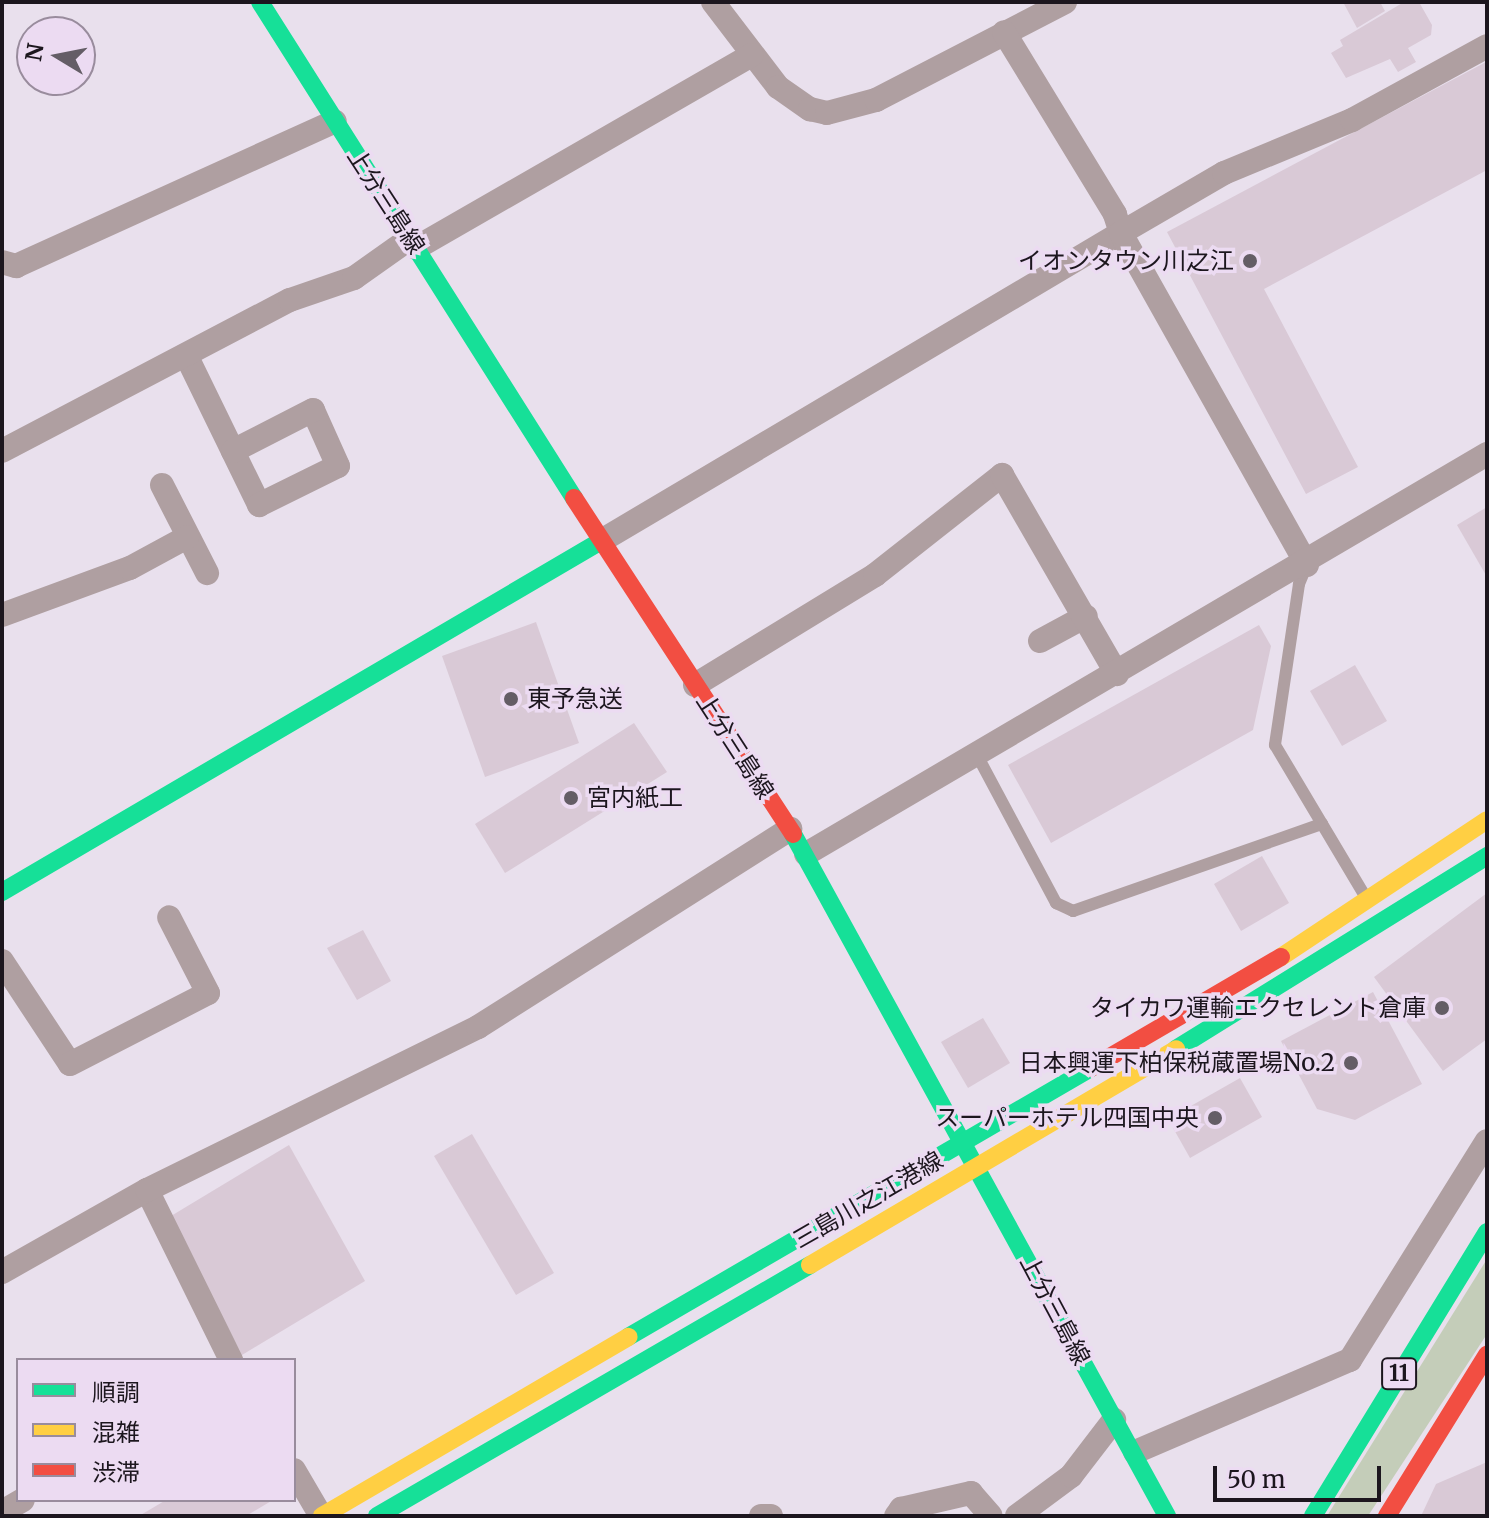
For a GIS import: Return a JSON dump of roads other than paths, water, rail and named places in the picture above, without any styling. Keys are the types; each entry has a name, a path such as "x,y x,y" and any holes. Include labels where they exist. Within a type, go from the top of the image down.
{"main road":[{"name":"上分三島線","path":"260,2 601,541 806,854 980,1167 1167,1516"},
{"path":"2,892 601,541"},
{"name":"三島川之江港線","path":"322,1516 966,1143 1369,903 1487,820"},
{"name":"三島川之江港線","path":"377,1516 980,1167 1340,951 1487,856"},
{"name":"11","path":"1313,1516 1487,1232"},
{"path":"1387,1516 1487,1355"}],"street":[{"path":"713,2 751,55 796,101 827,113 876,100 1065,2"},
{"path":"1004,32 1115,214 1121,233 1307,565"},
{"path":"601,541 1224,173 1352,120 1487,46"},
{"path":"2,451 290,300 354,278 751,55"},
{"path":"2,262 16,266 335,121"},
{"path":"186,355 233,451"},
{"path":"806,854 1307,565 1487,454"},
{"path":"695,685 875,575 1002,475 1117,674"},
{"path":"162,485 207,573"},
{"path":"2,615 130,568 187,537"},
{"path":"1040,641 1086,616"},
{"path":"2,1272 147,1190 478,1027 790,829"},
{"path":"2,961 70,1064 208,993 169,917"},
{"path":"1135,1452 1350,1360 1487,1141"},
{"path":"147,1190 230,1358"},
{"path":"1017,1516 1071,1476 1114,1420"},
{"path":"296,1473 322,1516"},
{"path":"896,1516 901,1509 971,1493 991,1516"},
{"path":"2,1512 20,1502"},
{"path":"761,1516 771,1516"}],"lane":[{"path":"1307,565 1299,584 1275,745 1369,903"},
{"path":"977,755 1056,903 1073,911 1322,824"}],"place":[{"name":"イオンタウン川之江","path":"1250,261"},
{"name":"東予急送","path":"511,699"},
{"name":"宮内紙工","path":"571,798"},
{"name":"タイカワ運輸エクセレント倉庫","path":"1442,1008"},
{"name":"日本興運下柏保税蔵置場No.2","path":"1351,1063"},
{"name":"スーパーホテル四国中央","path":"1215,1118"}]}
